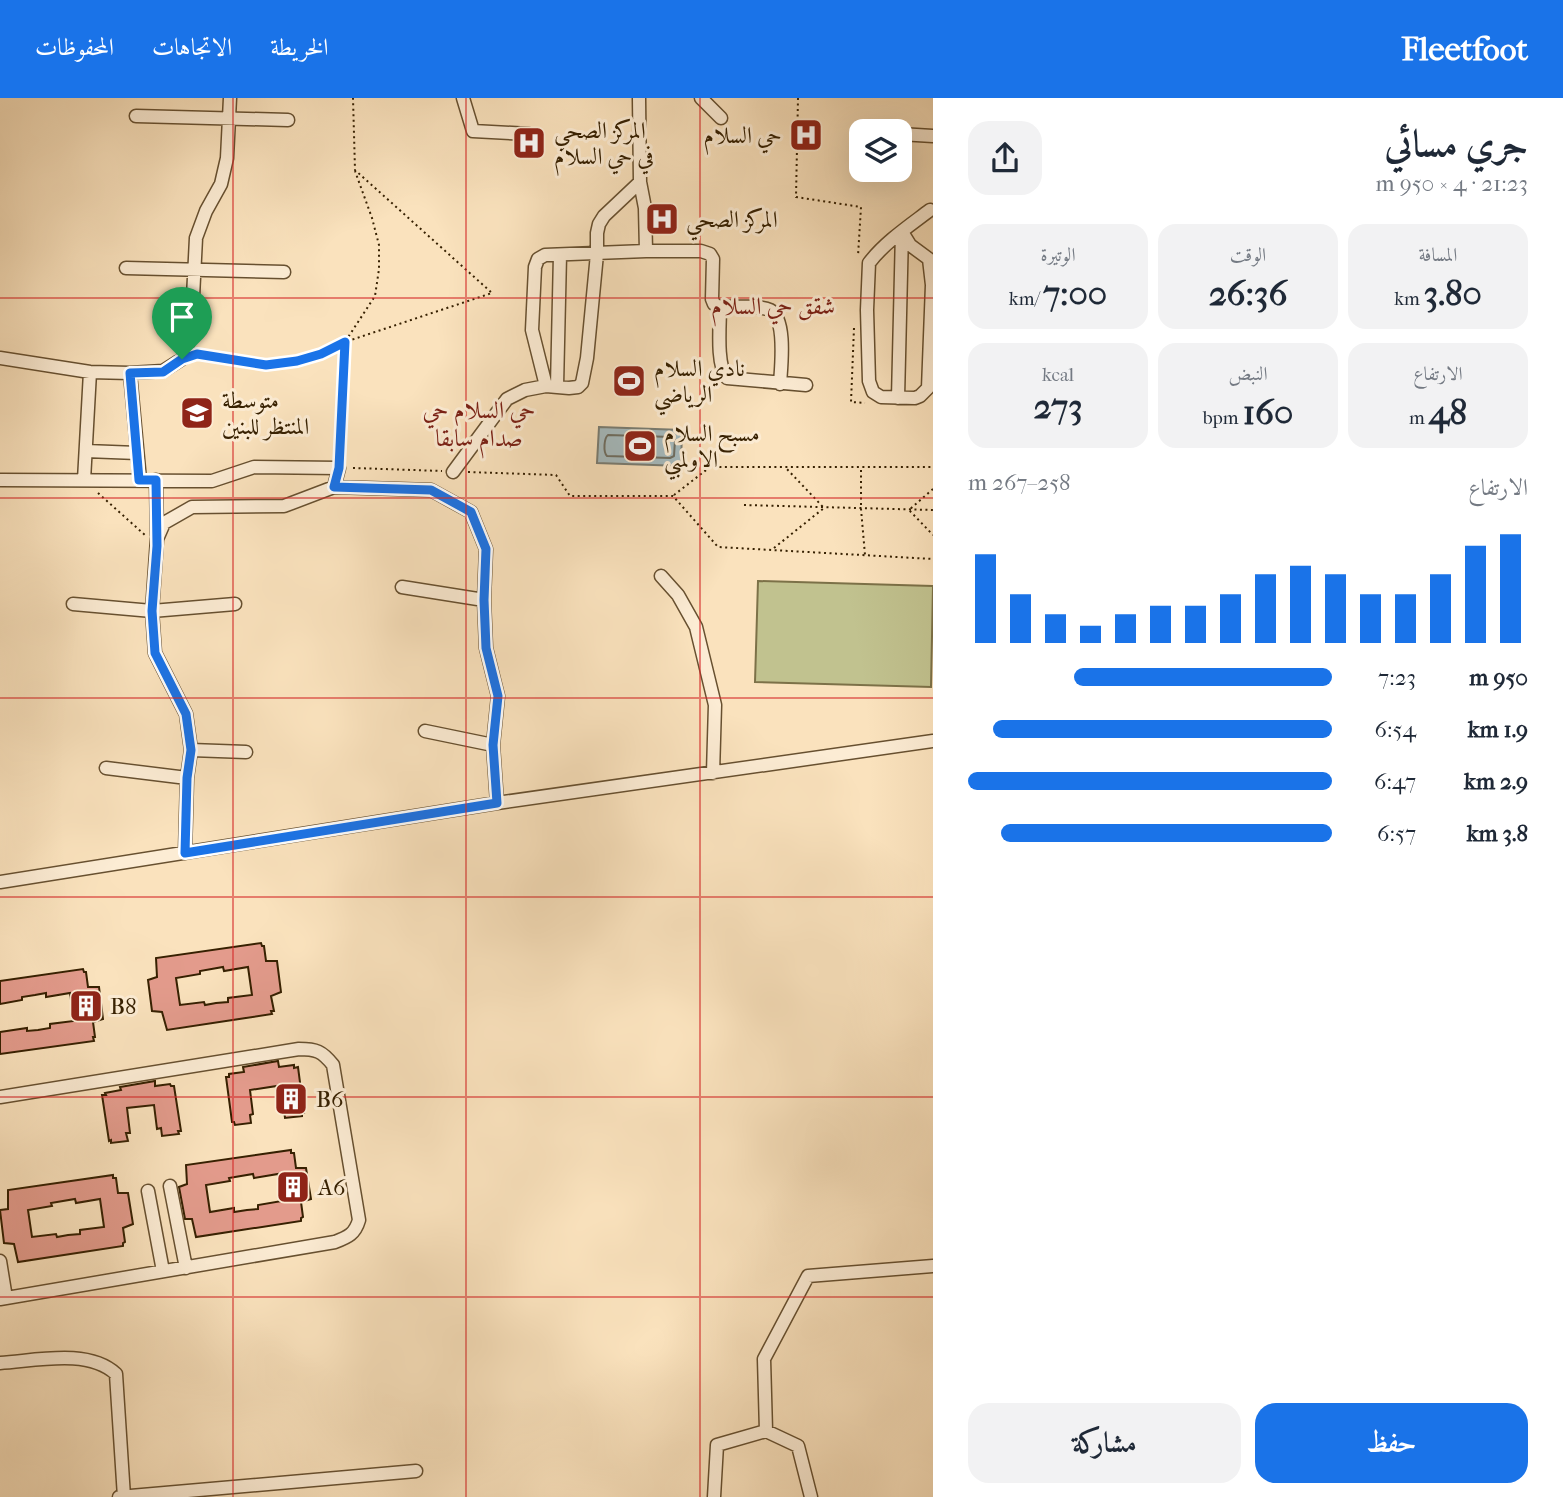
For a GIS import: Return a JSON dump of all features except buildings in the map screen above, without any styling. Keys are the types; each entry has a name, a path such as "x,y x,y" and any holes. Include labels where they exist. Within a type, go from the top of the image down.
{"street":[{"path":"0,358 90,372 130,373 163,372 182,359 191,336 196,238 221,184 228,158 230,98"},
{"path":"463,98 473,131 529,134"},
{"path":"639,98 640,182 645,208 646,251"},
{"path":"701,98 721,118"},
{"path":"136,116 288,120"},
{"path":"912,135 933,136"},
{"path":"453,472 507,399 525,390 552,386 578,387 585,374 599,224 640,182"},
{"path":"902,232 910,245 927,256 932,285 928,388 920,396 881,397 870,387 867,276 869,263 902,232 932,210"},
{"path":"898,398 902,232"},
{"path":"552,386 532,330 535,267 538,259 545,255 646,251 701,251 710,254 713,259 714,303 720,307 769,310 774,314 781,328 780,384"},
{"path":"552,386 560,255"},
{"path":"126,268 284,272"},
{"path":"720,307 722,373 727,378 806,385"},
{"path":"84,480 90,372"},
{"path":"130,373 139,480"},
{"path":"86,451 137,453"},
{"path":"0,480 212,481 254,467 339,468 334,487"},
{"path":"156,480 157,546 152,611 155,653 186,714 191,750 187,778 185,853"},
{"path":"157,546 164,523 192,507 284,506 334,487 431,490 471,512 486,549 486,648 498,696 493,745 497,803"},
{"path":"661,576 678,595 696,627 715,705 713,773"},
{"path":"402,587 484,600"},
{"path":"73,604 152,611 235,604"},
{"path":"425,731 493,745"},
{"path":"0,882 497,803 933,741"},
{"path":"191,750 246,752"},
{"path":"106,768 187,778"},
{"path":"0,1097 299,1049 316,1049 325,1055 332,1065 359,1220 356,1230 347,1238 335,1242 3,1299 0,1261"},
{"path":"170,1186 186,1268"},
{"path":"148,1191 163,1271"},
{"path":"766,1432 764,1359 808,1276 933,1266"},
{"path":"0,1363 78,1358 107,1365 116,1374 122,1497 416,1471"},
{"path":"715,1497 717,1445 766,1432 798,1447 811,1497"}],"path":[{"path":"353,98 355,170 379,245 379,269 375,296 345,342 339,468 556,475 570,496 673,496 710,467 933,467"},
{"path":"798,98 796,197 861,207 858,263"},
{"path":"182,359 197,354 266,365 297,361 321,354 345,342 492,293 355,170"},
{"path":"855,319 850,402 864,403"},
{"path":"785,467 824,508"},
{"path":"861,468 865,555"},
{"path":"84,480 157,546"},
{"path":"909,510 933,489"},
{"path":"673,496 718,547 933,559"},
{"path":"744,505 933,510"},
{"path":"772,550 824,508"},
{"path":"909,510 933,535"}],"green space":[{"path":"758,581 933,586 931,687 755,682"}],"water":[{"name":"مسبح السلام الاولمبي","path":"599,427 682,430 681,466 597,463"}],"place":[{"name":"حي السلام","path":"806,135"},
{"name":"المركز الصحي في حي السلام","path":"529,143"},
{"name":"المركز الصحي","path":"662,219"},
{"name":"نادي السلام الرياضي","path":"629,381"},
{"name":"متوسطة المنتظر للبنين","path":"197,413"},
{"name":"مسبح السلام الاولمبي","path":"640,446"},
{"name":"B8","path":"86,1006"},
{"name":"B6","path":"291,1099"},
{"name":"A6","path":"293,1187"}],"district":[{"name":"شقق حي السلام","path":"773,306"},
{"name":"حي السلام حي صدام سابقا","path":"479,424"}],"route":[{"path":"345,342 339,468 334,487 431,490 471,512 486,549 486,648 498,696 493,745 497,803 185,853 187,778 191,750 186,714 155,653 152,611 157,546 156,480 139,480 130,373 163,372 182,359 197,354 266,365 297,361 321,354 345,342"}]}
